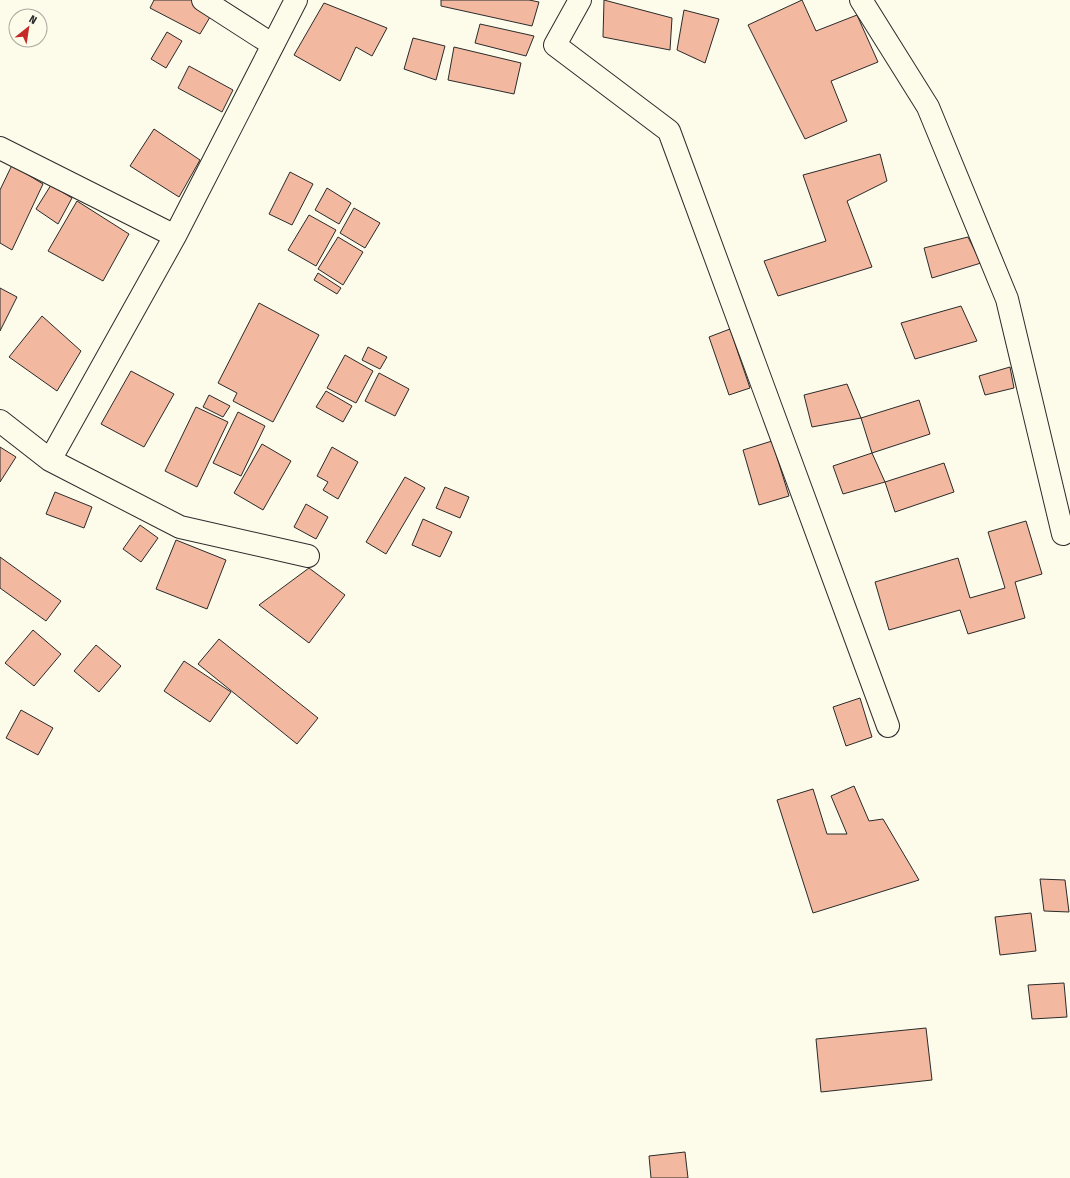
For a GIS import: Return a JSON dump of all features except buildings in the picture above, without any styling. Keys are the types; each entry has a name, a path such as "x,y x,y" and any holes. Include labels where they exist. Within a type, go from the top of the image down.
{"street":[{"path":"204,0 273,45"},
{"path":"50,460 175,236 296,0"},
{"path":"580,0 555,45 669,131 888,726"},
{"path":"861,0 928,107 1007,299 1063,534"},
{"path":"0,148 175,236"},
{"path":"0,420 50,460 180,527 308,556"}]}
